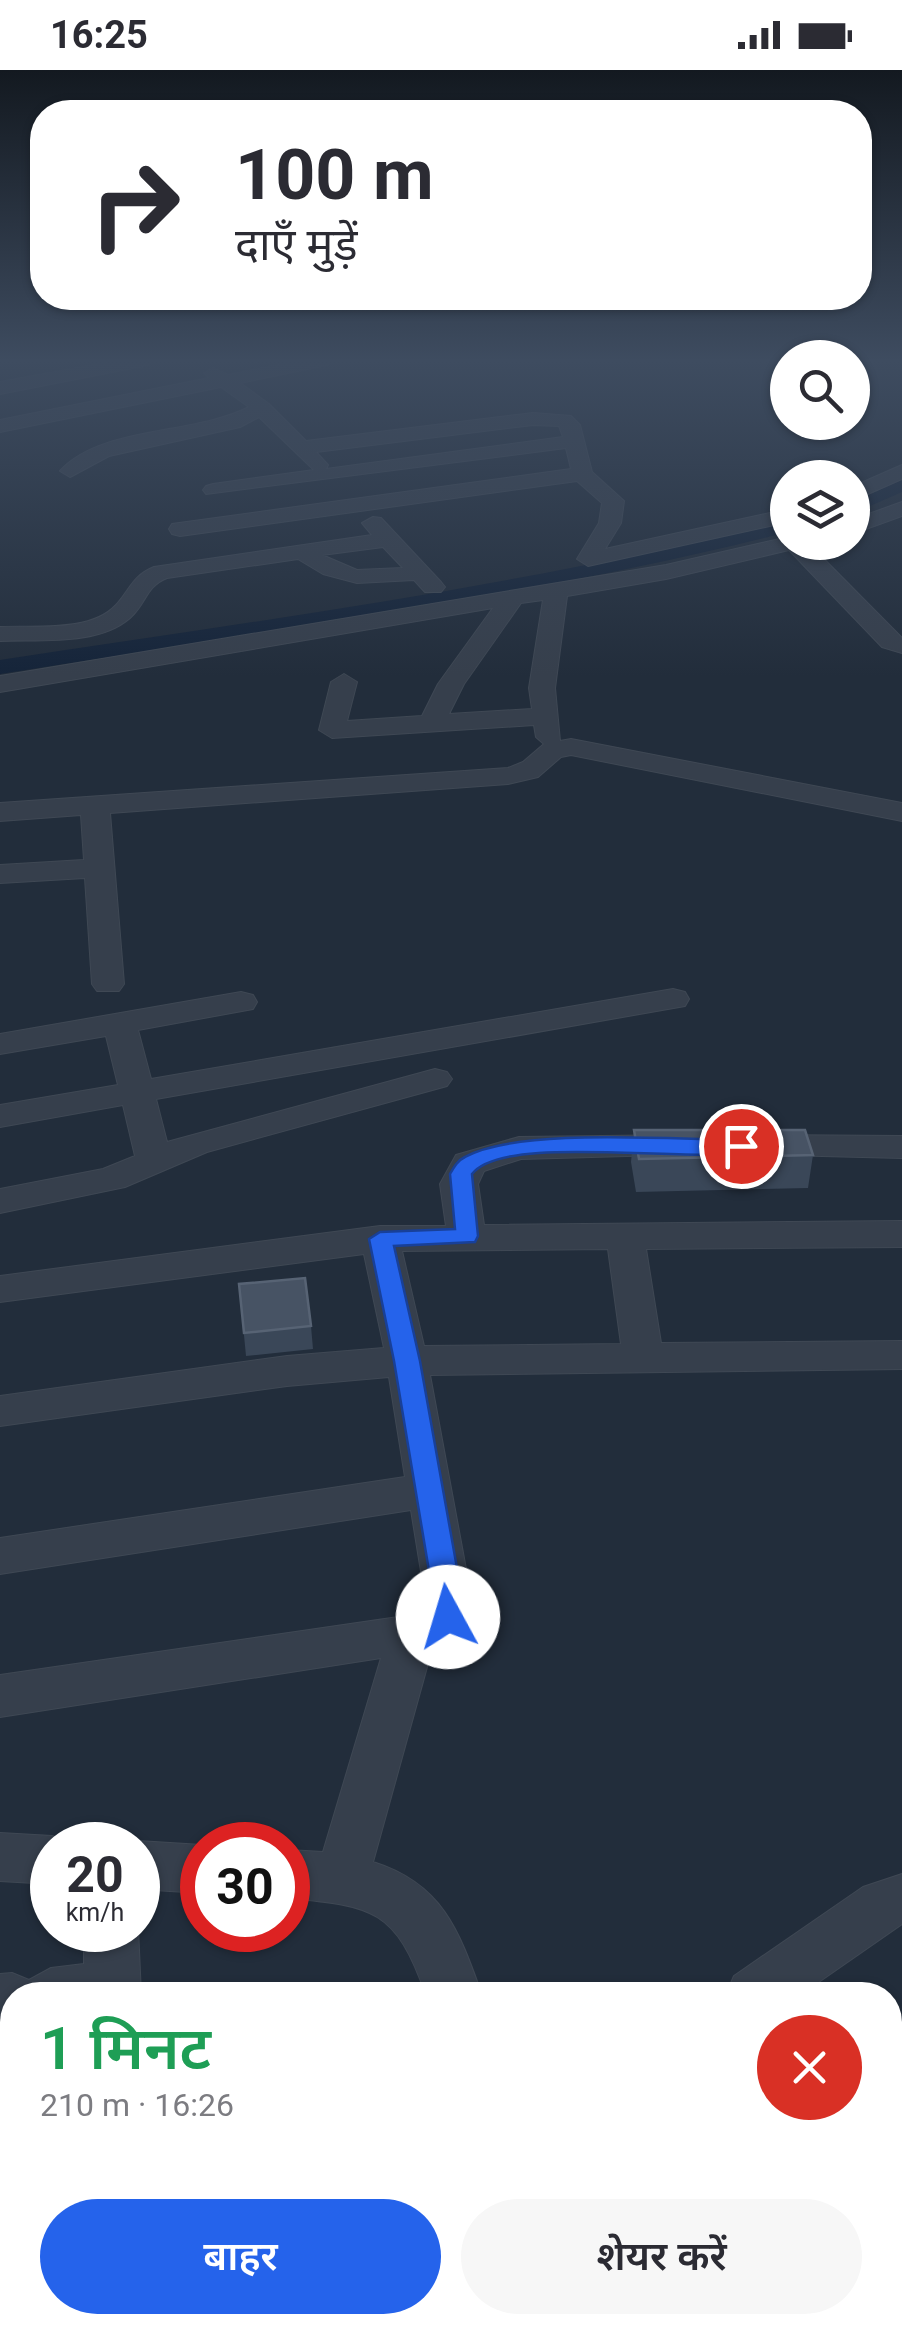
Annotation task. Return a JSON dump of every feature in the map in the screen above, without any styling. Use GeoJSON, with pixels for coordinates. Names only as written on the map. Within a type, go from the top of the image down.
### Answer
{"type":"FeatureCollection","features":[{"type":"Feature","properties":{"kind":"street"},"geometry":{"type":"LineString","coordinates":[[70,472],[80,466]]}},
{"type":"Feature","properties":{"kind":"street"},"geometry":{"type":"LineString","coordinates":[[315,466],[435,581]]}},
{"type":"Feature","properties":{"kind":"street"},"geometry":{"type":"LineString","coordinates":[[213,490],[389,466]]}},
{"type":"Feature","properties":{"kind":"street"},"geometry":{"type":"LineString","coordinates":[[580,466],[582,474],[613,501],[610,523],[578,561],[770,519]]}},
{"type":"Feature","properties":{"kind":"street"},"geometry":{"type":"LineString","coordinates":[[870,486],[902,471]]}},
{"type":"Feature","properties":{"kind":"street"},"geometry":{"type":"LineString","coordinates":[[180,529],[582,474]]}},
{"type":"Feature","properties":{"kind":"street"},"geometry":{"type":"LineString","coordinates":[[870,526],[885,525],[902,508]]}},
{"type":"Feature","properties":{"kind":"street"},"geometry":{"type":"LineString","coordinates":[[0,634],[79,627],[115,618],[124,611],[138,582],[162,572],[389,539]]}},
{"type":"Feature","properties":{"kind":"street"},"geometry":{"type":"LineString","coordinates":[[0,684],[556,592],[770,548]]}},
{"type":"Feature","properties":{"kind":"street"},"geometry":{"type":"LineString","coordinates":[[300,552],[333,574],[435,581]]}},
{"type":"Feature","properties":{"kind":"street"},"geometry":{"type":"LineString","coordinates":[[812,560],[891,642],[902,646]]}},
{"type":"Feature","properties":{"kind":"street"},"geometry":{"type":"LineString","coordinates":[[0,660],[435,581]]}},
{"type":"Feature","properties":{"kind":"street"},"geometry":{"type":"LineString","coordinates":[[552,750],[542,688],[556,592]]}},
{"type":"Feature","properties":{"kind":"street"},"geometry":{"type":"LineString","coordinates":[[431,724],[451,684],[512,599]]}},
{"type":"Feature","properties":{"kind":"street"},"geometry":{"type":"LineString","coordinates":[[344,682],[332,730],[546,716]]}},
{"type":"Feature","properties":{"kind":"street"},"geometry":{"type":"LineString","coordinates":[[0,812],[508,776],[538,768],[552,750],[571,747],[902,812]]}},
{"type":"Feature","properties":{"kind":"street"},"geometry":{"type":"LineString","coordinates":[[95,805],[108,984]]}},
{"type":"Feature","properties":{"kind":"street"},"geometry":{"type":"LineString","coordinates":[[0,874],[100,868]]}},
{"type":"Feature","properties":{"kind":"street"},"geometry":{"type":"LineString","coordinates":[[0,1116],[673,999]]}},
{"type":"Feature","properties":{"kind":"street"},"geometry":{"type":"LineString","coordinates":[[0,1044],[241,1002]]}},
{"type":"Feature","properties":{"kind":"street"},"geometry":{"type":"LineString","coordinates":[[120,1022],[154,1160]]}},
{"type":"Feature","properties":{"kind":"street"},"geometry":{"type":"LineString","coordinates":[[0,1200],[112,1178],[194,1144],[435,1080]]}},
{"type":"Feature","properties":{"kind":"street"},"geometry":{"type":"LineString","coordinates":[[467,1236],[461,1174],[469,1163],[519,1148],[902,1147]]}},
{"type":"Feature","properties":{"kind":"street"},"geometry":{"type":"LineString","coordinates":[[0,1289],[380,1239],[902,1234]]}},
{"type":"Feature","properties":{"kind":"street"},"geometry":{"type":"LineString","coordinates":[[625,1235],[643,1358]]}},
{"type":"Feature","properties":{"kind":"street"},"geometry":{"type":"LineString","coordinates":[[0,1696],[412,1634],[433,1629],[448,1617],[407,1361],[380,1239]]}},
{"type":"Feature","properties":{"kind":"street"},"geometry":{"type":"LineString","coordinates":[[0,1411],[287,1371],[407,1361],[902,1355]]}},
{"type":"Feature","properties":{"kind":"street"},"geometry":{"type":"LineString","coordinates":[[0,1556],[429,1490]]}},
{"type":"Feature","properties":{"kind":"street"},"geometry":{"type":"LineString","coordinates":[[342,1877],[412,1634]]}},
{"type":"Feature","properties":{"kind":"street"},"geometry":{"type":"LineString","coordinates":[[0,1857],[30,1859]]}},
{"type":"Feature","properties":{"kind":"street"},"geometry":{"type":"LineString","coordinates":[[310,1875],[342,1877],[379,1887],[410,1906],[439,1948],[450,1982]]}},
{"type":"Feature","properties":{"kind":"street"},"geometry":{"type":"LineString","coordinates":[[773,1982],[882,1906],[902,1898]]}},
{"type":"Feature","properties":{"kind":"street"},"geometry":{"type":"LineString","coordinates":[[112,1952],[113,1982]]}},
{"type":"Feature","properties":{"kind":"building"},"geometry":{"type":"Polygon","coordinates":[[[634,1130],[805,1130],[813,1155],[639,1159],[634,1130]]]}},
{"type":"Feature","properties":{"kind":"building"},"geometry":{"type":"Polygon","coordinates":[[[305,1278],[311,1326],[244,1333],[239,1284],[305,1278]]]}},
{"type":"Feature","properties":{"kind":"waterway"},"geometry":{"type":"LineString","coordinates":[[870,500],[902,485]]}},
{"type":"Feature","properties":{"kind":"waterway"},"geometry":{"type":"LineString","coordinates":[[0,667],[495,590],[593,572],[770,530]]}},
{"type":"Feature","properties":{"kind":"route"},"geometry":{"type":"LineString","coordinates":[[448,1617],[448,1596],[407,1361],[380,1239],[467,1236],[461,1174],[469,1163],[492,1154],[558,1146],[741,1146]]}}]}
